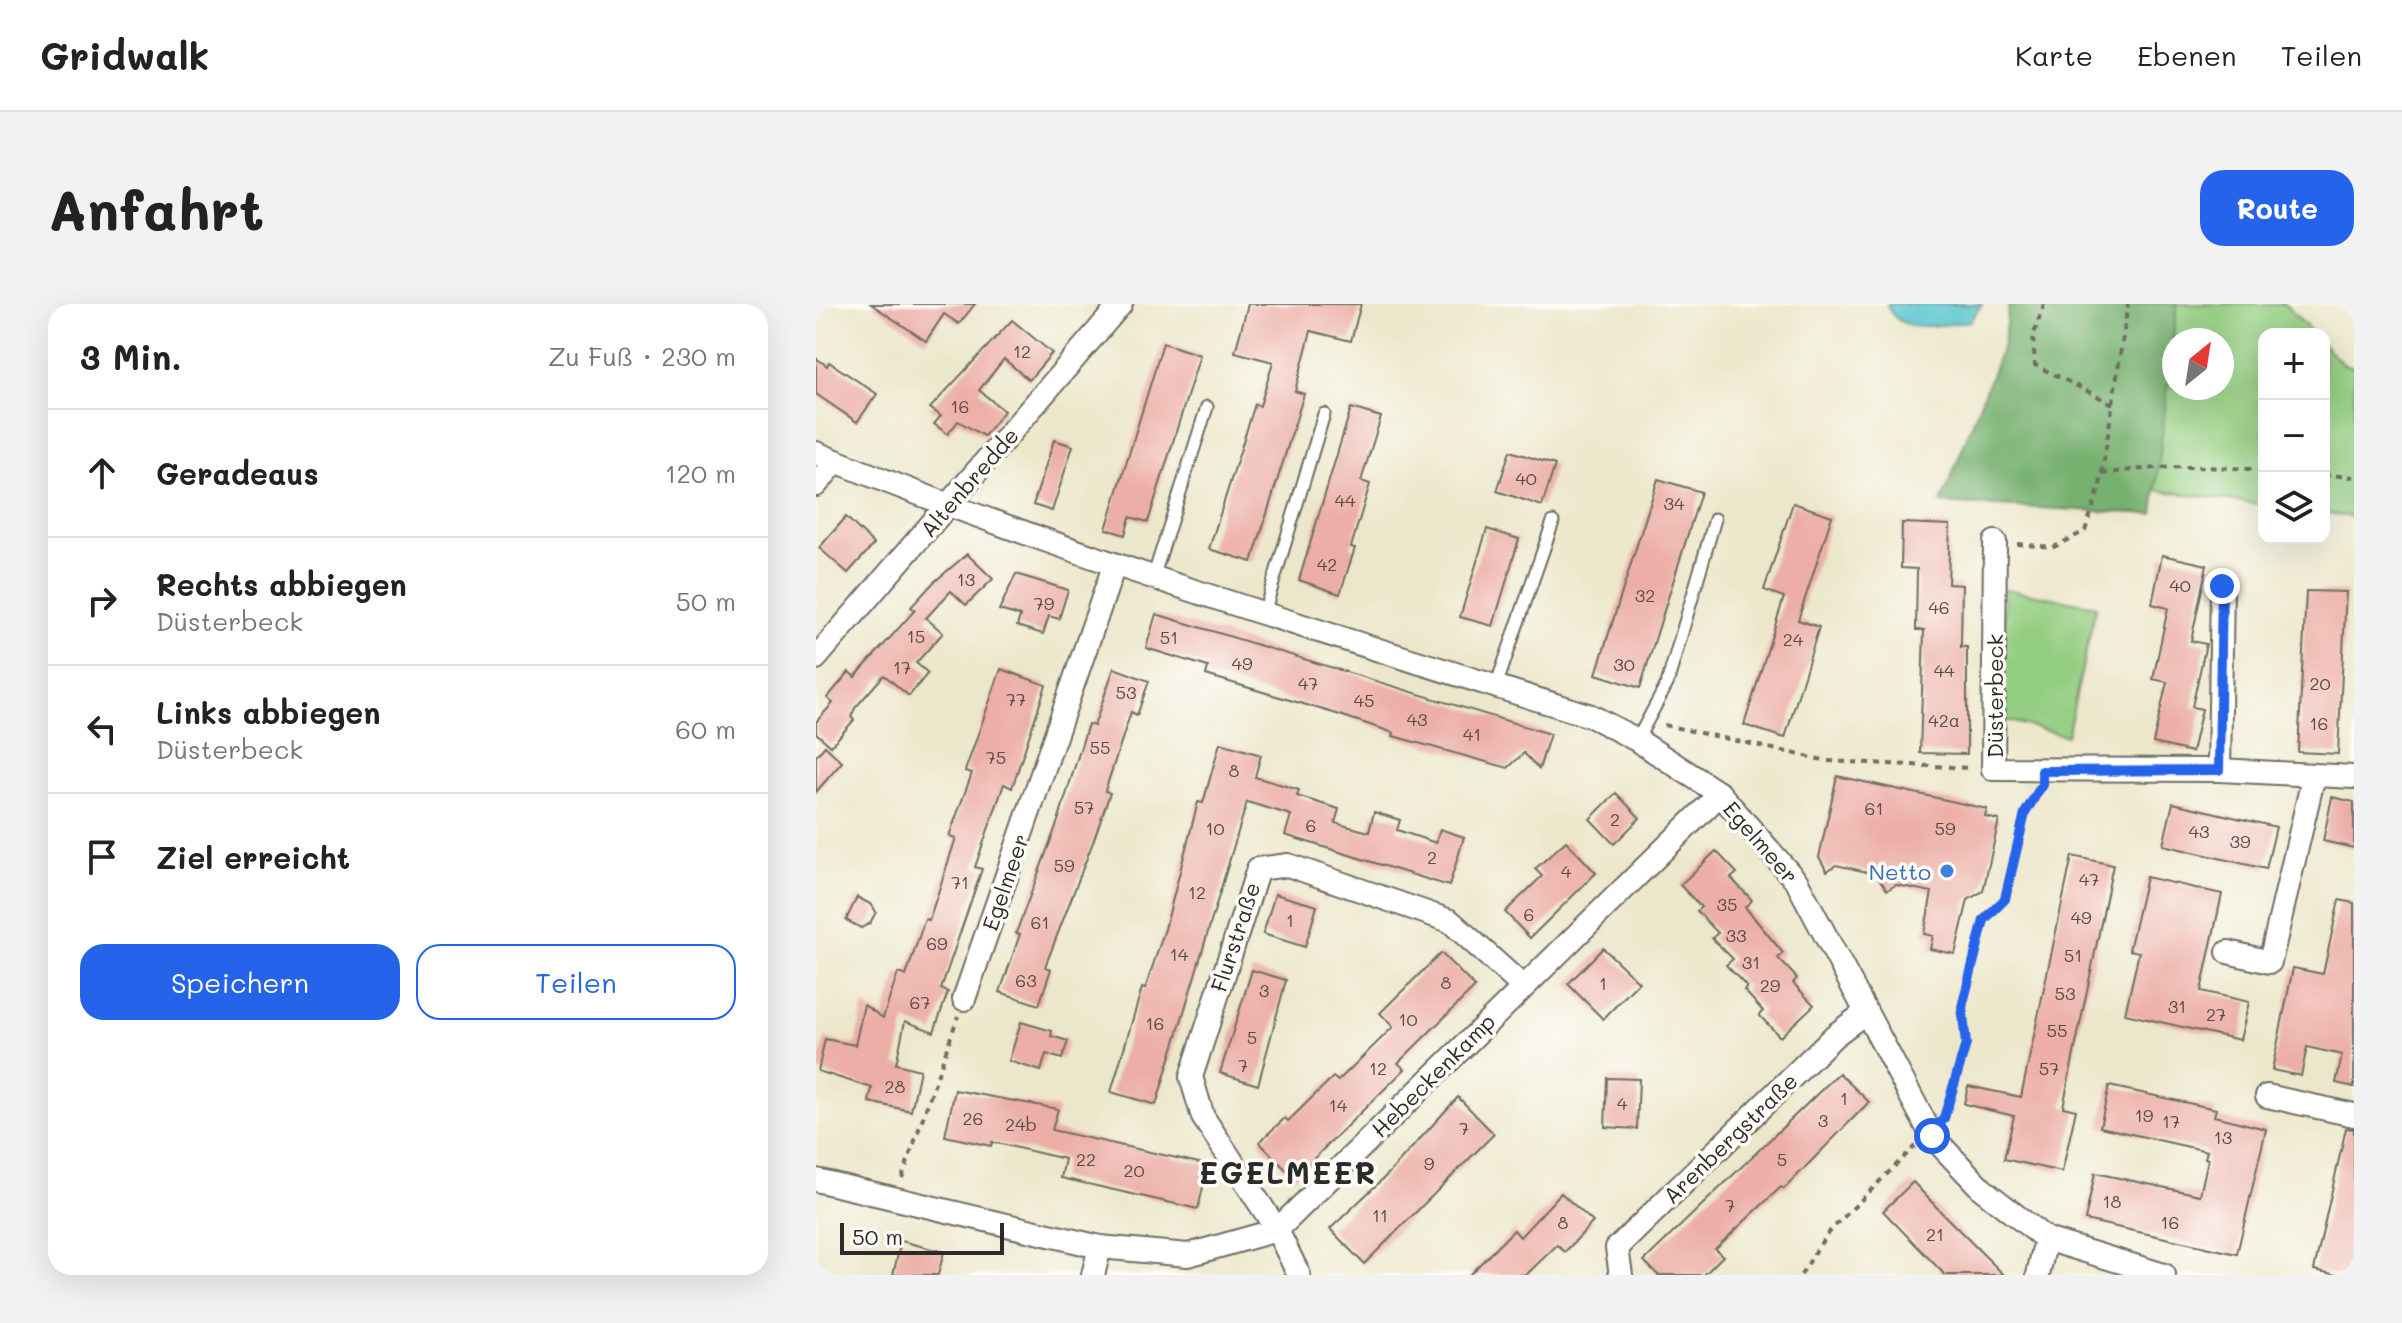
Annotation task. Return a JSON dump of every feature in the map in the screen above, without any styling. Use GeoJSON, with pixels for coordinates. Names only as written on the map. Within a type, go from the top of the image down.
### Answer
{"type":"FeatureCollection","features":[{"type":"Feature","properties":{"kind":"street","name":"Altenbredde"},"geometry":{"type":"LineString","coordinates":[[816,658],[1121,304]]}},
{"type":"Feature","properties":{"kind":"street","name":"Egelmeer"},"geometry":{"type":"LineString","coordinates":[[826,457],[948,507],[1114,566],[1591,716],[1637,740],[1720,794],[1797,882],[1932,1136],[1982,1189],[2046,1239],[2164,1275]]}},
{"type":"Feature","properties":{"kind":"street"},"geometry":{"type":"LineString","coordinates":[[816,485],[826,457]]}},
{"type":"Feature","properties":{"kind":"street","name":"Düsterbeck"},"geometry":{"type":"LineString","coordinates":[[1995,542],[1993,769],[2219,770],[2354,777]]}},
{"type":"Feature","properties":{"kind":"street","name":"Egelmeer"},"geometry":{"type":"LineString","coordinates":[[964,999],[1114,566]]}},
{"type":"Feature","properties":{"kind":"street"},"geometry":{"type":"LineString","coordinates":[[2219,770],[2222,586]]}},
{"type":"Feature","properties":{"kind":"street"},"geometry":{"type":"LineString","coordinates":[[2228,952],[2270,962],[2314,775]]}},
{"type":"Feature","properties":{"kind":"street","name":"Hebeckenkamp"},"geometry":{"type":"LineString","coordinates":[[816,1180],[1100,1247],[1188,1255],[1277,1230],[1720,794]]}},
{"type":"Feature","properties":{"kind":"street","name":"Flurstraße"},"geometry":{"type":"LineString","coordinates":[[1277,1230],[1203,1117],[1191,1077],[1258,869],[1288,865],[1450,921],[1522,986]]}},
{"type":"Feature","properties":{"kind":"street","name":"Arenbergstraße"},"geometry":{"type":"LineString","coordinates":[[1621,1275],[1617,1248],[1834,1036],[1866,1012]]}},
{"type":"Feature","properties":{"kind":"street"},"geometry":{"type":"LineString","coordinates":[[2267,1096],[2354,1115]]}},
{"type":"Feature","properties":{"kind":"street"},"geometry":{"type":"LineString","coordinates":[[1277,1230],[1299,1275]]}},
{"type":"Feature","properties":{"kind":"street"},"geometry":{"type":"LineString","coordinates":[[2038,1275],[2046,1239]]}},
{"type":"Feature","properties":{"kind":"street"},"geometry":{"type":"LineString","coordinates":[[1093,1275],[1100,1247]]}},
{"type":"Feature","properties":{"kind":"lane"},"geometry":{"type":"LineString","coordinates":[[1153,578],[1207,407]]}},
{"type":"Feature","properties":{"kind":"lane"},"geometry":{"type":"LineString","coordinates":[[1264,613],[1324,414]]}},
{"type":"Feature","properties":{"kind":"lane"},"geometry":{"type":"LineString","coordinates":[[1637,740],[1650,721],[1667,684],[1715,519]]}},
{"type":"Feature","properties":{"kind":"lane"},"geometry":{"type":"LineString","coordinates":[[1496,686],[1553,522]]}},
{"type":"Feature","properties":{"kind":"path"},"geometry":{"type":"LineString","coordinates":[[2044,304],[2033,337],[2035,365],[2113,404]]}},
{"type":"Feature","properties":{"kind":"path"},"geometry":{"type":"LineString","coordinates":[[1995,542],[2054,547],[2085,531],[2102,474],[2128,304]]}},
{"type":"Feature","properties":{"kind":"path"},"geometry":{"type":"LineString","coordinates":[[2102,474],[2140,467],[2202,465],[2258,470]]}},
{"type":"Feature","properties":{"kind":"path"},"geometry":{"type":"LineString","coordinates":[[2330,475],[2354,477]]}},
{"type":"Feature","properties":{"kind":"path"},"geometry":{"type":"LineString","coordinates":[[1650,721],[1828,761],[1993,769]]}},
{"type":"Feature","properties":{"kind":"path"},"geometry":{"type":"LineString","coordinates":[[1801,1275],[1826,1235],[1911,1149],[1932,1136],[1944,1118],[1966,1044],[1962,1007],[1984,920],[2005,899],[2025,813],[2042,785],[2042,771]]}},
{"type":"Feature","properties":{"kind":"path"},"geometry":{"type":"LineString","coordinates":[[895,1198],[964,999]]}},
{"type":"Feature","properties":{"kind":"green space"},"geometry":{"type":"Polygon","coordinates":[[[2009,304],[2177,304],[2174,328],[2162,328],[2162,400],[2166,400],[2153,514],[1941,503],[2003,345],[2009,304]]]}},
{"type":"Feature","properties":{"kind":"green space"},"geometry":{"type":"Polygon","coordinates":[[[2177,304],[2284,304],[2308,328],[2258,328],[2258,504],[2155,490],[2166,400],[2234,400],[2234,328],[2174,328],[2177,304]]]}},
{"type":"Feature","properties":{"kind":"green space"},"geometry":{"type":"Polygon","coordinates":[[[2330,351],[2343,364],[2354,367],[2354,517],[2330,514],[2330,351]]]}},
{"type":"Feature","properties":{"kind":"green space"},"geometry":{"type":"Polygon","coordinates":[[[2005,589],[2096,606],[2067,736],[2002,719],[2005,589]]]}},
{"type":"Feature","properties":{"kind":"water"},"geometry":{"type":"Polygon","coordinates":[[[1887,304],[1982,304],[1970,321],[1922,326],[1901,321],[1887,304]]]}},
{"type":"Feature","properties":{"kind":"building"},"geometry":{"type":"Polygon","coordinates":[[[871,304],[975,304],[959,324],[944,314],[926,341],[871,304]]]}},
{"type":"Feature","properties":{"kind":"building"},"geometry":{"type":"Polygon","coordinates":[[[1248,304],[1361,304],[1351,341],[1311,331],[1295,391],[1304,394],[1252,562],[1209,549],[1255,404],[1260,406],[1273,362],[1235,352],[1248,304]]]}},
{"type":"Feature","properties":{"kind":"building"},"geometry":{"type":"Polygon","coordinates":[[[1012,320],[1052,353],[1029,380],[1004,359],[979,390],[1004,411],[984,436],[958,421],[948,434],[934,424],[941,416],[930,408],[1012,320]]]}},
{"type":"Feature","properties":{"kind":"building"},"geometry":{"type":"Polygon","coordinates":[[[1163,343],[1200,355],[1148,522],[1130,517],[1125,535],[1106,529],[1163,343]]]}},
{"type":"Feature","properties":{"kind":"building"},"geometry":{"type":"Polygon","coordinates":[[[816,358],[827,366],[829,362],[877,394],[857,422],[816,394],[816,358]]]}},
{"type":"Feature","properties":{"kind":"building"},"geometry":{"type":"Polygon","coordinates":[[[1351,408],[1381,417],[1361,481],[1370,484],[1340,594],[1299,580],[1351,408]]]}},
{"type":"Feature","properties":{"kind":"building"},"geometry":{"type":"Polygon","coordinates":[[[1054,440],[1073,446],[1052,511],[1033,505],[1054,440]]]}},
{"type":"Feature","properties":{"kind":"building"},"geometry":{"type":"Polygon","coordinates":[[[1510,451],[1555,465],[1542,506],[1497,491],[1510,451]]]}},
{"type":"Feature","properties":{"kind":"building"},"geometry":{"type":"Polygon","coordinates":[[[1658,479],[1701,492],[1640,688],[1596,674],[1658,479]]]}},
{"type":"Feature","properties":{"kind":"building"},"geometry":{"type":"Polygon","coordinates":[[[1793,503],[1832,516],[1798,620],[1819,627],[1785,738],[1744,725],[1784,597],[1764,590],[1793,503]]]}},
{"type":"Feature","properties":{"kind":"building"},"geometry":{"type":"Polygon","coordinates":[[[846,517],[874,544],[848,573],[819,548],[846,517]]]}},
{"type":"Feature","properties":{"kind":"building"},"geometry":{"type":"Polygon","coordinates":[[[1902,523],[1950,525],[1948,584],[1962,585],[1961,647],[1967,647],[1967,754],[1920,753],[1924,630],[1916,630],[1917,569],[1901,568],[1902,523]]]}},
{"type":"Feature","properties":{"kind":"building"},"geometry":{"type":"Polygon","coordinates":[[[1487,529],[1519,539],[1493,626],[1460,617],[1487,529]]]}},
{"type":"Feature","properties":{"kind":"building"},"geometry":{"type":"Polygon","coordinates":[[[967,554],[993,579],[966,605],[951,591],[926,618],[943,633],[916,663],[928,673],[909,696],[884,675],[855,708],[851,717],[854,720],[831,746],[816,733],[816,722],[833,703],[827,698],[849,672],[855,677],[915,610],[911,607],[967,554]]]}},
{"type":"Feature","properties":{"kind":"building"},"geometry":{"type":"Polygon","coordinates":[[[2162,555],[2207,565],[2191,641],[2206,644],[2192,707],[2202,709],[2192,752],[2153,743],[2167,682],[2153,679],[2168,608],[2152,604],[2162,555]]]}},
{"type":"Feature","properties":{"kind":"building"},"geometry":{"type":"Polygon","coordinates":[[[1016,574],[1068,590],[1059,619],[1049,616],[1043,634],[1017,626],[1020,616],[999,610],[1016,574]]]}},
{"type":"Feature","properties":{"kind":"building"},"geometry":{"type":"Polygon","coordinates":[[[2306,591],[2346,592],[2338,754],[2298,752],[2306,591]]]}},
{"type":"Feature","properties":{"kind":"building"},"geometry":{"type":"Polygon","coordinates":[[[1156,614],[1550,734],[1539,769],[1524,753],[1508,768],[1393,736],[1394,733],[1340,715],[1206,675],[1208,667],[1146,648],[1156,614]]]}},
{"type":"Feature","properties":{"kind":"building"},"geometry":{"type":"Polygon","coordinates":[[[1114,668],[1149,681],[1137,715],[1131,712],[1105,791],[1110,793],[1045,967],[1051,969],[1039,1005],[1000,992],[1020,934],[1016,933],[1058,821],[1088,724],[1094,726],[1114,668]]]}},
{"type":"Feature","properties":{"kind":"building"},"geometry":{"type":"Polygon","coordinates":[[[1001,669],[1046,685],[1012,788],[1004,784],[975,867],[982,869],[941,989],[948,992],[934,1032],[905,1021],[896,1064],[920,1070],[911,1111],[869,1102],[872,1088],[818,1071],[825,1039],[855,1045],[864,1005],[883,1018],[898,973],[906,976],[925,919],[929,920],[956,838],[949,836],[972,773],[965,771],[1001,669]]]}},
{"type":"Feature","properties":{"kind":"building"},"geometry":{"type":"Polygon","coordinates":[[[1220,743],[1261,755],[1255,777],[1299,790],[1297,796],[1339,809],[1335,823],[1369,832],[1374,812],[1400,820],[1397,830],[1436,843],[1440,829],[1464,837],[1449,886],[1285,835],[1291,815],[1247,802],[1156,1105],[1111,1092],[1142,988],[1145,989],[1165,929],[1198,802],[1203,803],[1220,743]]]}},
{"type":"Feature","properties":{"kind":"building"},"geometry":{"type":"Polygon","coordinates":[[[825,746],[842,762],[816,792],[816,756],[825,746]]]}},
{"type":"Feature","properties":{"kind":"building"},"geometry":{"type":"Polygon","coordinates":[[[1837,776],[1987,809],[1985,817],[1999,820],[1983,891],[1968,900],[1955,954],[1930,949],[1933,936],[1924,934],[1932,892],[1896,885],[1887,890],[1876,874],[1836,865],[1827,871],[1819,857],[1837,776]]]}},
{"type":"Feature","properties":{"kind":"building"},"geometry":{"type":"Polygon","coordinates":[[[1616,793],[1640,818],[1614,844],[1590,819],[1616,793]]]}},
{"type":"Feature","properties":{"kind":"building"},"geometry":{"type":"Polygon","coordinates":[[[2332,797],[2354,802],[2354,848],[2323,841],[2332,797]]]}},
{"type":"Feature","properties":{"kind":"building"},"geometry":{"type":"Polygon","coordinates":[[[2173,803],[2276,827],[2266,869],[2163,845],[2173,803]]]}},
{"type":"Feature","properties":{"kind":"building"},"geometry":{"type":"Polygon","coordinates":[[[1566,841],[1596,873],[1530,938],[1505,912],[1542,876],[1535,869],[1566,841]]]}},
{"type":"Feature","properties":{"kind":"building"},"geometry":{"type":"Polygon","coordinates":[[[1716,851],[1737,873],[1731,878],[1752,900],[1745,907],[1783,953],[1778,958],[1797,978],[1793,983],[1814,1005],[1780,1037],[1759,1015],[1763,1011],[1744,990],[1747,987],[1726,965],[1733,959],[1712,938],[1718,933],[1697,911],[1701,907],[1680,885],[1716,851]]]}},
{"type":"Feature","properties":{"kind":"building"},"geometry":{"type":"Polygon","coordinates":[[[2072,856],[2113,865],[2063,1107],[2076,1110],[2062,1172],[2004,1159],[2014,1116],[1964,1104],[1968,1086],[2021,1097],[2072,856]]]}},
{"type":"Feature","properties":{"kind":"building"},"geometry":{"type":"Polygon","coordinates":[[[2146,877],[2222,894],[2201,991],[2249,1002],[2240,1040],[2125,1014],[2139,952],[2129,950],[2146,877]]]}},
{"type":"Feature","properties":{"kind":"building"},"geometry":{"type":"Polygon","coordinates":[[[1275,894],[1317,906],[1305,947],[1263,934],[1275,894]]]}},
{"type":"Feature","properties":{"kind":"building"},"geometry":{"type":"Polygon","coordinates":[[[857,897],[872,905],[876,912],[870,923],[861,928],[846,920],[857,897]]]}},
{"type":"Feature","properties":{"kind":"building"},"geometry":{"type":"Polygon","coordinates":[[[2339,900],[2354,903],[2354,1087],[2336,1083],[2342,1055],[2307,1047],[2301,1076],[2272,1070],[2293,968],[2323,974],[2339,900]]]}},
{"type":"Feature","properties":{"kind":"building"},"geometry":{"type":"Polygon","coordinates":[[[1603,948],[1639,982],[1603,1019],[1568,984],[1603,948]]]}},
{"type":"Feature","properties":{"kind":"building"},"geometry":{"type":"Polygon","coordinates":[[[1441,953],[1475,987],[1398,1063],[1405,1069],[1294,1178],[1259,1142],[1285,1118],[1288,1121],[1333,1077],[1338,1081],[1393,1027],[1380,1013],[1441,953]]]}},
{"type":"Feature","properties":{"kind":"building"},"geometry":{"type":"Polygon","coordinates":[[[1252,970],[1286,980],[1258,1085],[1220,1073],[1252,970]]]}},
{"type":"Feature","properties":{"kind":"building"},"geometry":{"type":"Polygon","coordinates":[[[1021,1022],[1052,1031],[1051,1036],[1068,1041],[1062,1059],[1046,1054],[1041,1071],[1009,1061],[1021,1022]]]}},
{"type":"Feature","properties":{"kind":"building"},"geometry":{"type":"Polygon","coordinates":[[[1839,1073],[1869,1102],[1784,1189],[1781,1187],[1715,1249],[1723,1256],[1704,1275],[1658,1275],[1644,1261],[1839,1073]]]}},
{"type":"Feature","properties":{"kind":"building"},"geometry":{"type":"Polygon","coordinates":[[[1607,1078],[1639,1079],[1637,1129],[1605,1127],[1607,1078]]]}},
{"type":"Feature","properties":{"kind":"building"},"geometry":{"type":"Polygon","coordinates":[[[2109,1086],[2216,1109],[2214,1116],[2266,1129],[2237,1254],[2085,1220],[2095,1173],[2200,1195],[2208,1159],[2205,1158],[2207,1151],[2100,1127],[2109,1086]]]}},
{"type":"Feature","properties":{"kind":"building"},"geometry":{"type":"Polygon","coordinates":[[[955,1090],[1058,1109],[1052,1130],[1208,1165],[1198,1209],[1061,1178],[1065,1159],[992,1142],[991,1146],[945,1136],[955,1090]]]}},
{"type":"Feature","properties":{"kind":"building"},"geometry":{"type":"Polygon","coordinates":[[[1458,1097],[1494,1134],[1364,1264],[1330,1229],[1389,1173],[1458,1097]]]}},
{"type":"Feature","properties":{"kind":"building"},"geometry":{"type":"Polygon","coordinates":[[[2346,1128],[2354,1129],[2354,1275],[2338,1275],[2314,1270],[2346,1128]]]}},
{"type":"Feature","properties":{"kind":"building"},"geometry":{"type":"Polygon","coordinates":[[[1913,1182],[2004,1275],[1945,1275],[1883,1211],[1913,1182]]]}},
{"type":"Feature","properties":{"kind":"building"},"geometry":{"type":"Polygon","coordinates":[[[1561,1193],[1593,1222],[1565,1252],[1557,1245],[1526,1275],[1469,1275],[1514,1230],[1520,1237],[1561,1193]]]}},
{"type":"Feature","properties":{"kind":"building"},"geometry":{"type":"Polygon","coordinates":[[[901,1241],[944,1252],[938,1275],[893,1275],[901,1241]]]}},
{"type":"Feature","properties":{"kind":"place","name":"Netto"},"geometry":{"type":"Point","coordinates":[1947,871]}},
{"type":"Feature","properties":{"kind":"district","name":"EGELMEER"},"geometry":{"type":"Point","coordinates":[1288,1172]}},
{"type":"Feature","properties":{"kind":"route"},"geometry":{"type":"LineString","coordinates":[[1932,1136],[1944,1118],[1966,1044],[1962,1007],[1984,920],[2005,899],[2025,813],[2042,785],[2042,771],[2219,770],[2222,586]]}}]}
